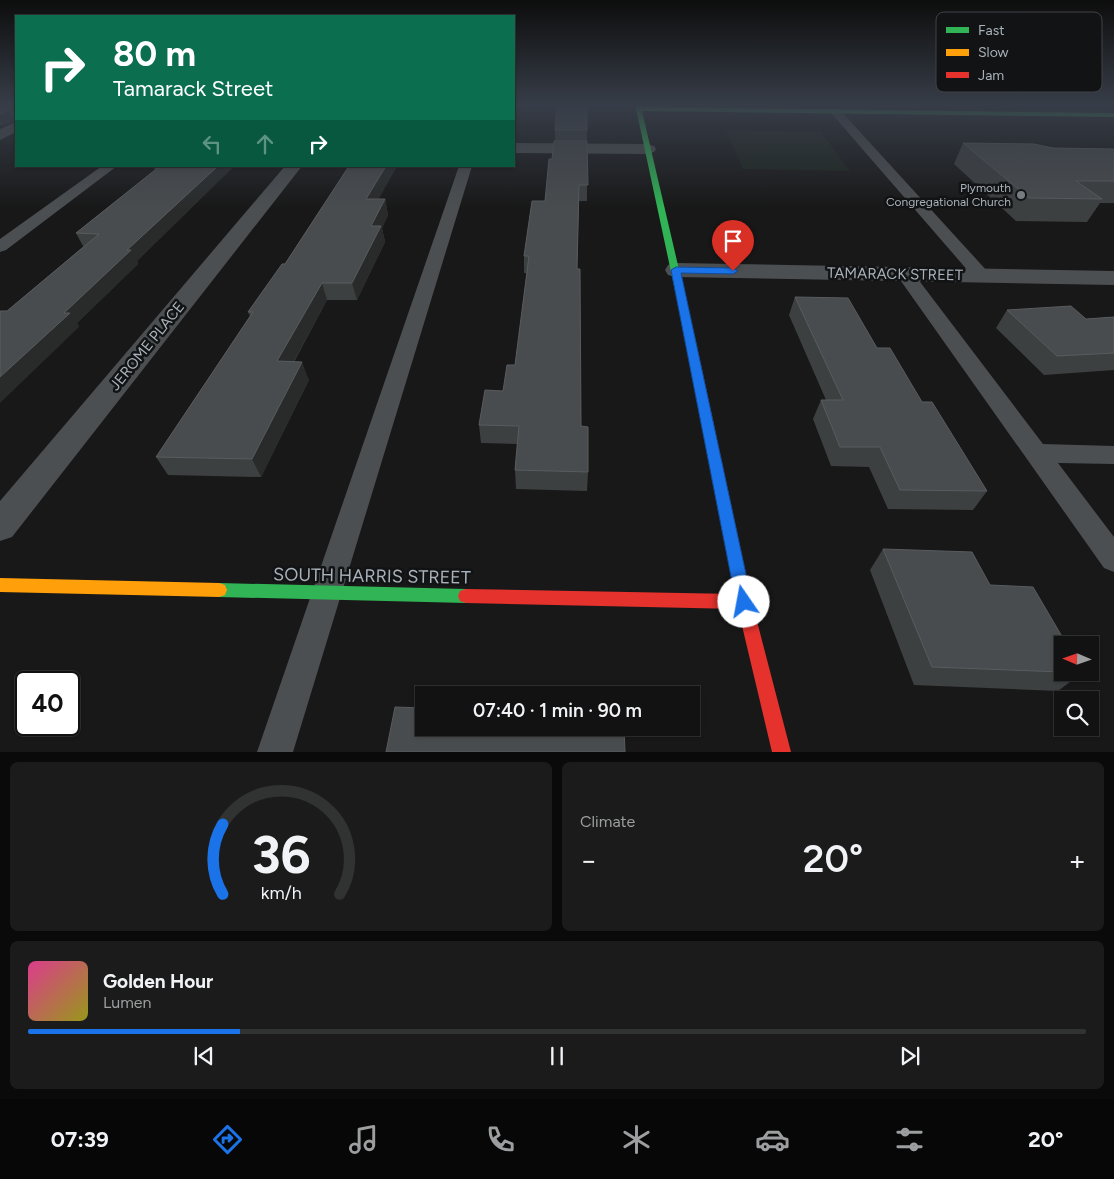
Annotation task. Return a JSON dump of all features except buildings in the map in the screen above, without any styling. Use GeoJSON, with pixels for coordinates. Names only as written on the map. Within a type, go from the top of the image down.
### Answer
{"type":"FeatureCollection","features":[{"type":"Feature","properties":{"kind":"street"},"geometry":{"type":"LineString","coordinates":[[646,139],[676,270],[744,602],[782,752]]}},
{"type":"Feature","properties":{"kind":"street"},"geometry":{"type":"LineString","coordinates":[[0,144],[15,144]]}},
{"type":"Feature","properties":{"kind":"street"},"geometry":{"type":"LineString","coordinates":[[515,148],[648,149]]}},
{"type":"Feature","properties":{"kind":"street","name":"JEROME PLACE"},"geometry":{"type":"LineString","coordinates":[[0,526],[293,167]]}},
{"type":"Feature","properties":{"kind":"street","name":"TAMARACK STREET"},"geometry":{"type":"LineString","coordinates":[[676,270],[1114,278]]}},
{"type":"Feature","properties":{"kind":"street","name":"SOUTH HARRIS STREET"},"geometry":{"type":"LineString","coordinates":[[0,585],[744,602]]}},
{"type":"Feature","properties":{"kind":"lane"},"geometry":{"type":"LineString","coordinates":[[860,139],[982,276]]}},
{"type":"Feature","properties":{"kind":"lane"},"geometry":{"type":"LineString","coordinates":[[0,247],[110,167]]}},
{"type":"Feature","properties":{"kind":"lane"},"geometry":{"type":"LineString","coordinates":[[275,752],[466,167]]}},
{"type":"Feature","properties":{"kind":"lane"},"geometry":{"type":"LineString","coordinates":[[905,274],[1114,559]]}},
{"type":"Feature","properties":{"kind":"lane"},"geometry":{"type":"LineString","coordinates":[[1037,453],[1114,455]]}},
{"type":"Feature","properties":{"kind":"shaded area"},"geometry":{"type":"Polygon","coordinates":[[[730,139],[826,139],[850,171],[743,169],[730,139]]]}},
{"type":"Feature","properties":{"kind":"traffic: fast"},"geometry":{"type":"LineString","coordinates":[[646,139],[693,351]]}},
{"type":"Feature","properties":{"kind":"traffic: fast"},"geometry":{"type":"LineString","coordinates":[[219,590],[466,596]]}},
{"type":"Feature","properties":{"kind":"traffic: slow"},"geometry":{"type":"LineString","coordinates":[[0,585],[219,590]]}},
{"type":"Feature","properties":{"kind":"traffic: jam"},"geometry":{"type":"LineString","coordinates":[[693,351],[744,602],[782,752]]}},
{"type":"Feature","properties":{"kind":"traffic: jam"},"geometry":{"type":"LineString","coordinates":[[466,596],[744,602]]}},
{"type":"Feature","properties":{"kind":"place","name":"Plymouth Congregational Church"},"geometry":{"type":"Point","coordinates":[1021,195]}},
{"type":"Feature","properties":{"kind":"route"},"geometry":{"type":"LineString","coordinates":[[733,271],[676,270],[744,602]]}}]}
